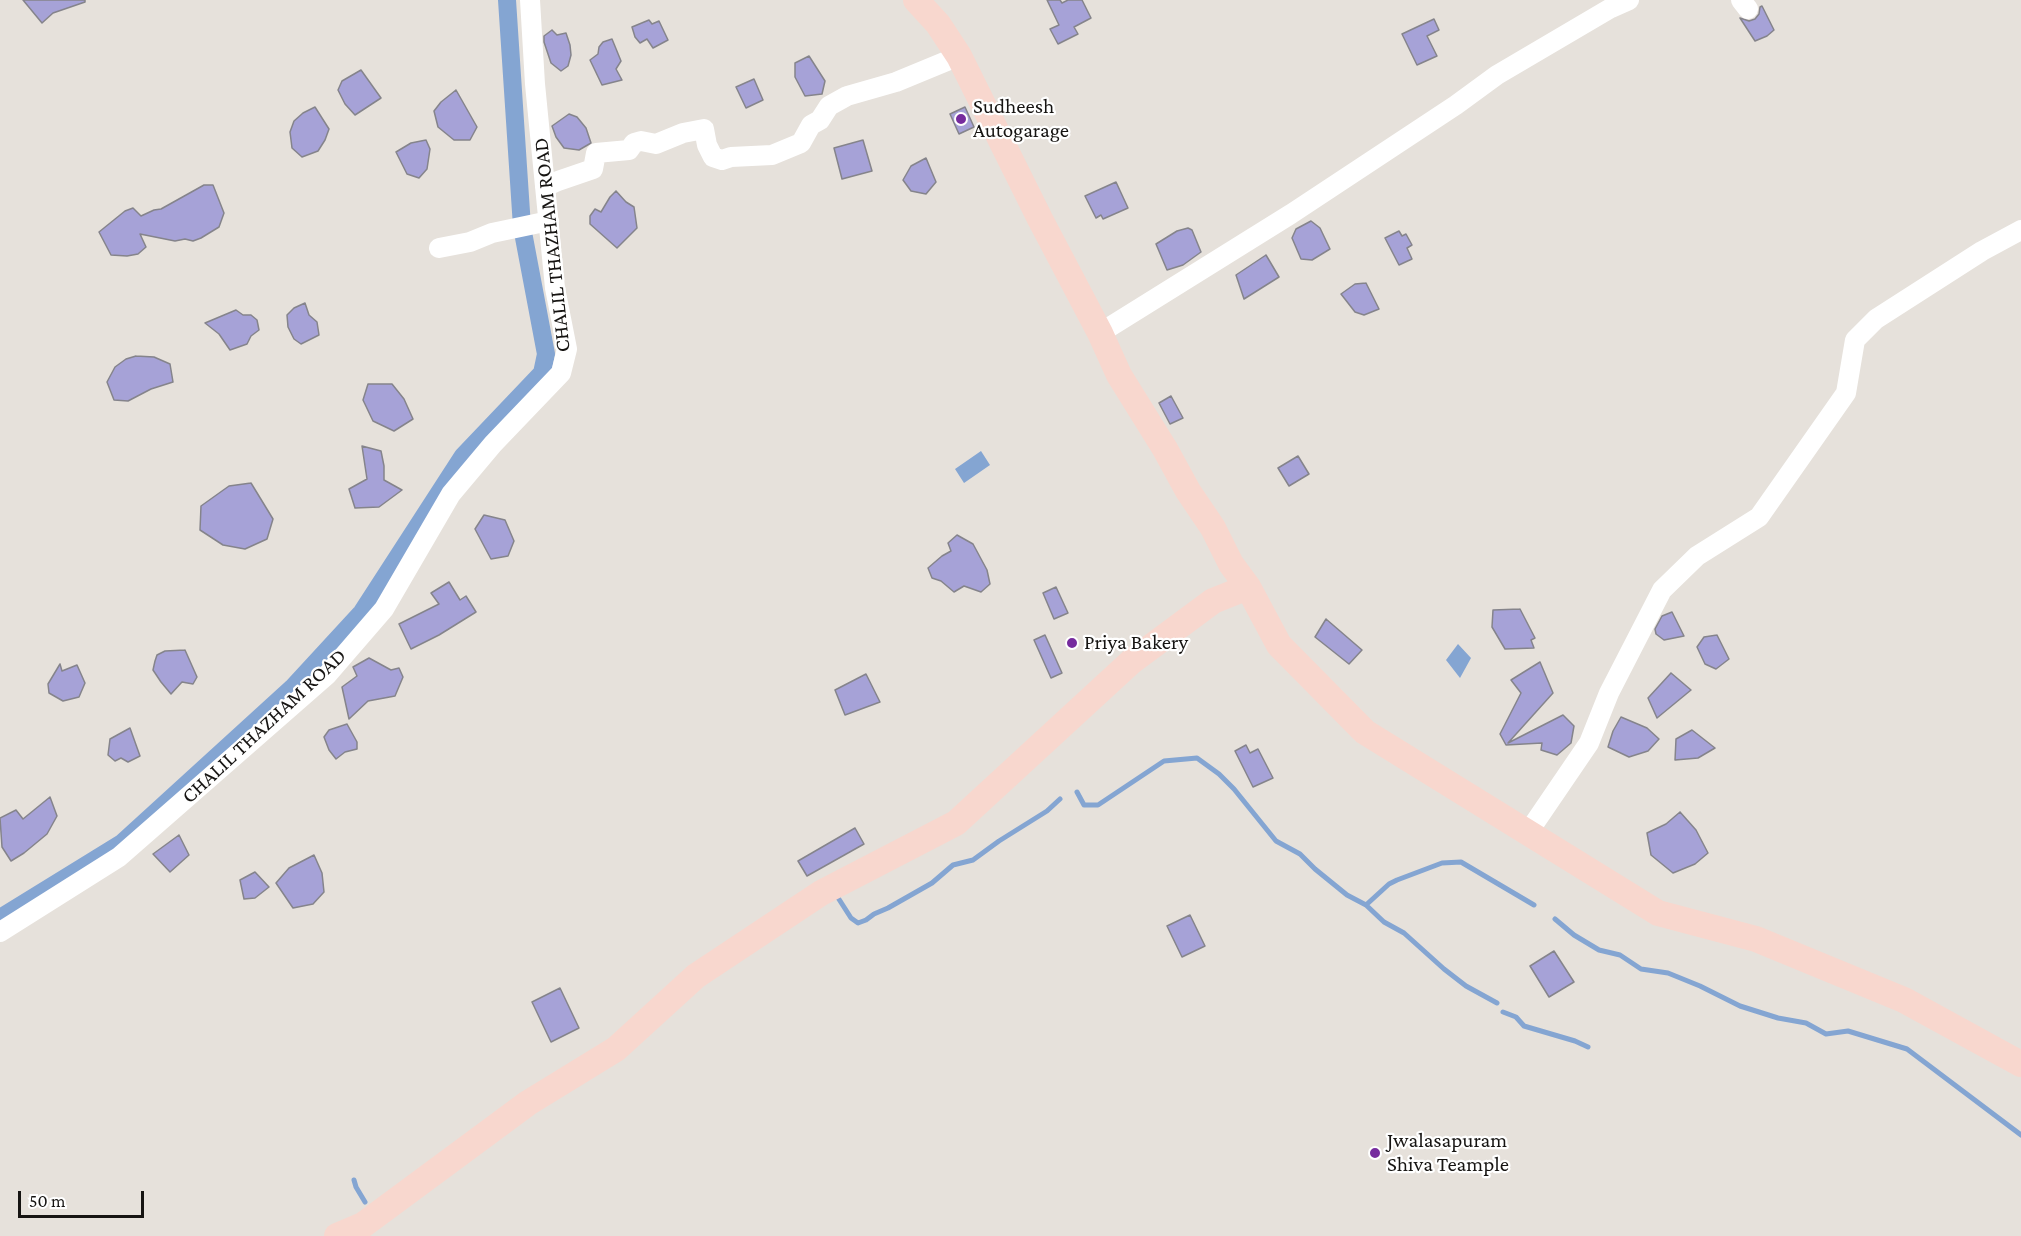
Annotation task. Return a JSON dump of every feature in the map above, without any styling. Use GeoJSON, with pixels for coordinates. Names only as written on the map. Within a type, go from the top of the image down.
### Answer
{"type":"FeatureCollection","features":[{"type":"Feature","properties":{"kind":"main road"},"geometry":{"type":"LineString","coordinates":[[918,1],[938,24],[959,56],[1100,333],[1119,375],[1188,491],[1213,528],[1231,564],[1248,586],[1279,645],[1365,732],[1658,913],[1778,947],[1904,1000],[2021,1064]]}},
{"type":"Feature","properties":{"kind":"main road"},"geometry":{"type":"LineString","coordinates":[[337,1236],[366,1231],[528,1103],[616,1049],[696,976],[821,893],[956,823],[1132,661],[1213,602],[1248,586]]}},
{"type":"Feature","properties":{"kind":"street","name":"CHALIL THAZHAM ROAD"},"geometry":{"type":"LineString","coordinates":[[0,932],[119,857],[327,675],[384,609],[451,494],[493,444],[561,373],[567,349],[555,288],[535,84],[530,0]]}},
{"type":"Feature","properties":{"kind":"street"},"geometry":{"type":"LineString","coordinates":[[1100,333],[1291,214],[1456,105],[1497,75],[1611,8],[1629,0]]}},
{"type":"Feature","properties":{"kind":"street"},"geometry":{"type":"LineString","coordinates":[[545,187],[558,180],[593,169],[596,153],[629,150],[634,143],[641,141],[656,144],[683,133],[704,129],[707,145],[713,157],[722,160],[731,157],[771,155],[801,143],[811,125],[820,120],[829,106],[847,96],[896,82],[959,56]]}},
{"type":"Feature","properties":{"kind":"street"},"geometry":{"type":"LineString","coordinates":[[439,248],[470,242],[492,232],[549,221]]}},
{"type":"Feature","properties":{"kind":"street"},"geometry":{"type":"LineString","coordinates":[[1527,834],[1589,743],[1609,693],[1662,590],[1697,556],[1759,517],[1846,393],[1856,340],[1876,319],[1982,251],[2021,230]]}},
{"type":"Feature","properties":{"kind":"water"},"geometry":{"type":"Polygon","coordinates":[[[981,451],[990,465],[964,483],[955,469],[981,451]]]}},
{"type":"Feature","properties":{"kind":"water"},"geometry":{"type":"Polygon","coordinates":[[[1458,644],[1471,658],[1460,678],[1446,660],[1458,644]]]}},
{"type":"Feature","properties":{"kind":"building"},"geometry":{"type":"Polygon","coordinates":[[[23,0],[85,0],[85,2],[53,13],[42,23],[23,0]]]}},
{"type":"Feature","properties":{"kind":"building"},"geometry":{"type":"Polygon","coordinates":[[[1047,0],[1060,0],[1062,3],[1068,0],[1082,0],[1091,18],[1074,27],[1078,34],[1058,44],[1050,29],[1059,25],[1047,0]]]}},
{"type":"Feature","properties":{"kind":"building"},"geometry":{"type":"Polygon","coordinates":[[[1762,6],[1774,30],[1755,41],[1740,18],[1749,21],[1755,19],[1762,6]]]}},
{"type":"Feature","properties":{"kind":"building"},"geometry":{"type":"Polygon","coordinates":[[[1434,19],[1439,30],[1427,36],[1437,56],[1417,65],[1402,34],[1434,19]]]}},
{"type":"Feature","properties":{"kind":"building"},"geometry":{"type":"Polygon","coordinates":[[[649,20],[652,24],[659,21],[668,40],[653,48],[647,39],[640,43],[632,27],[649,20]]]}},
{"type":"Feature","properties":{"kind":"building"},"geometry":{"type":"Polygon","coordinates":[[[552,30],[557,35],[566,33],[570,45],[571,55],[568,66],[561,71],[551,63],[544,42],[544,36],[552,30]]]}},
{"type":"Feature","properties":{"kind":"building"},"geometry":{"type":"Polygon","coordinates":[[[612,39],[621,61],[616,69],[622,80],[602,85],[590,60],[598,54],[603,42],[612,39]]]}},
{"type":"Feature","properties":{"kind":"building"},"geometry":{"type":"Polygon","coordinates":[[[809,56],[825,81],[822,94],[805,96],[795,77],[795,63],[809,56]]]}},
{"type":"Feature","properties":{"kind":"building"},"geometry":{"type":"Polygon","coordinates":[[[361,70],[381,98],[355,115],[345,104],[338,90],[342,81],[361,70]]]}},
{"type":"Feature","properties":{"kind":"building"},"geometry":{"type":"Polygon","coordinates":[[[754,79],[763,100],[746,108],[736,87],[754,79]]]}},
{"type":"Feature","properties":{"kind":"building"},"geometry":{"type":"Polygon","coordinates":[[[456,90],[477,127],[470,140],[454,140],[438,127],[434,111],[456,90]]]}},
{"type":"Feature","properties":{"kind":"building"},"geometry":{"type":"Polygon","coordinates":[[[315,107],[329,129],[318,151],[302,157],[292,148],[290,132],[294,121],[315,107]]]}},
{"type":"Feature","properties":{"kind":"building","name":"Sudheesh Autogarage"},"geometry":{"type":"Polygon","coordinates":[[[965,107],[974,127],[959,134],[950,114],[965,107]]]}},
{"type":"Feature","properties":{"kind":"building"},"geometry":{"type":"Polygon","coordinates":[[[569,114],[577,117],[586,128],[591,143],[579,150],[564,148],[552,126],[569,114]]]}},
{"type":"Feature","properties":{"kind":"building"},"geometry":{"type":"Polygon","coordinates":[[[426,140],[430,149],[427,169],[419,178],[407,174],[396,152],[411,143],[426,140]]]}},
{"type":"Feature","properties":{"kind":"building"},"geometry":{"type":"Polygon","coordinates":[[[863,140],[872,171],[842,179],[834,148],[863,140]]]}},
{"type":"Feature","properties":{"kind":"building"},"geometry":{"type":"Polygon","coordinates":[[[926,158],[936,182],[926,194],[911,191],[903,180],[911,166],[926,158]]]}},
{"type":"Feature","properties":{"kind":"building"},"geometry":{"type":"Polygon","coordinates":[[[1116,182],[1128,208],[1103,219],[1101,215],[1096,218],[1085,196],[1116,182]]]}},
{"type":"Feature","properties":{"kind":"building"},"geometry":{"type":"Polygon","coordinates":[[[204,185],[213,185],[224,213],[219,227],[193,241],[185,239],[175,241],[140,234],[146,247],[138,254],[111,255],[99,232],[125,211],[133,208],[141,216],[161,209],[204,185]]]}},
{"type":"Feature","properties":{"kind":"building"},"geometry":{"type":"Polygon","coordinates":[[[616,191],[634,207],[637,228],[617,248],[590,224],[590,216],[595,209],[601,212],[616,191]]]}},
{"type":"Feature","properties":{"kind":"building"},"geometry":{"type":"Polygon","coordinates":[[[1311,221],[1320,228],[1330,249],[1312,260],[1301,259],[1292,238],[1296,229],[1311,221]]]}},
{"type":"Feature","properties":{"kind":"building"},"geometry":{"type":"Polygon","coordinates":[[[1188,228],[1192,230],[1201,252],[1183,265],[1167,270],[1156,244],[1177,231],[1188,228]]]}},
{"type":"Feature","properties":{"kind":"building"},"geometry":{"type":"Polygon","coordinates":[[[1399,231],[1402,236],[1406,234],[1412,245],[1407,248],[1412,259],[1399,265],[1385,238],[1399,231]]]}},
{"type":"Feature","properties":{"kind":"building"},"geometry":{"type":"Polygon","coordinates":[[[1266,255],[1279,277],[1244,299],[1236,275],[1266,255]]]}},
{"type":"Feature","properties":{"kind":"building"},"geometry":{"type":"Polygon","coordinates":[[[1366,283],[1379,309],[1364,315],[1355,312],[1341,294],[1355,284],[1366,283]]]}},
{"type":"Feature","properties":{"kind":"building"},"geometry":{"type":"Polygon","coordinates":[[[305,303],[309,315],[317,322],[319,335],[301,344],[294,339],[288,327],[287,315],[294,308],[305,303]]]}},
{"type":"Feature","properties":{"kind":"building"},"geometry":{"type":"Polygon","coordinates":[[[236,310],[243,315],[251,315],[257,320],[259,330],[251,336],[247,344],[230,350],[219,334],[205,323],[236,310]]]}},
{"type":"Feature","properties":{"kind":"building"},"geometry":{"type":"Polygon","coordinates":[[[136,356],[154,357],[170,364],[173,382],[151,389],[128,401],[114,400],[107,382],[115,367],[126,359],[136,356]]]}},
{"type":"Feature","properties":{"kind":"building"},"geometry":{"type":"Polygon","coordinates":[[[368,384],[392,384],[404,399],[413,419],[394,431],[373,421],[363,400],[368,384]]]}},
{"type":"Feature","properties":{"kind":"building"},"geometry":{"type":"Polygon","coordinates":[[[1171,396],[1183,418],[1170,424],[1159,403],[1171,396]]]}},
{"type":"Feature","properties":{"kind":"building"},"geometry":{"type":"Polygon","coordinates":[[[362,446],[381,451],[384,480],[402,490],[379,507],[355,508],[349,489],[367,479],[362,446]]]}},
{"type":"Feature","properties":{"kind":"building"},"geometry":{"type":"Polygon","coordinates":[[[1298,456],[1309,474],[1289,486],[1278,468],[1298,456]]]}},
{"type":"Feature","properties":{"kind":"building"},"geometry":{"type":"Polygon","coordinates":[[[251,483],[273,519],[267,539],[245,549],[223,545],[200,530],[201,506],[229,486],[251,483]]]}},
{"type":"Feature","properties":{"kind":"building"},"geometry":{"type":"Polygon","coordinates":[[[484,515],[505,520],[514,541],[508,556],[491,559],[475,529],[484,515]]]}},
{"type":"Feature","properties":{"kind":"building"},"geometry":{"type":"Polygon","coordinates":[[[957,535],[973,544],[987,570],[990,584],[981,592],[964,586],[954,592],[941,581],[932,578],[928,568],[951,551],[948,543],[957,535]]]}},
{"type":"Feature","properties":{"kind":"building"},"geometry":{"type":"Polygon","coordinates":[[[449,582],[460,600],[466,596],[476,612],[411,649],[399,624],[439,604],[431,593],[449,582]]]}},
{"type":"Feature","properties":{"kind":"building"},"geometry":{"type":"Polygon","coordinates":[[[1056,587],[1068,613],[1054,619],[1043,593],[1056,587]]]}},
{"type":"Feature","properties":{"kind":"building"},"geometry":{"type":"Polygon","coordinates":[[[1520,609],[1535,638],[1531,640],[1534,648],[1505,649],[1492,627],[1493,610],[1520,609]]]}},
{"type":"Feature","properties":{"kind":"building"},"geometry":{"type":"Polygon","coordinates":[[[1672,612],[1684,636],[1664,640],[1656,634],[1655,629],[1662,616],[1672,612]]]}},
{"type":"Feature","properties":{"kind":"building"},"geometry":{"type":"Polygon","coordinates":[[[1326,619],[1362,650],[1349,664],[1315,637],[1326,619]]]}},
{"type":"Feature","properties":{"kind":"building"},"geometry":{"type":"Polygon","coordinates":[[[1045,635],[1062,673],[1051,678],[1034,640],[1045,635]]]}},
{"type":"Feature","properties":{"kind":"building"},"geometry":{"type":"Polygon","coordinates":[[[1717,635],[1729,659],[1716,669],[1705,664],[1697,647],[1704,637],[1717,635]]]}},
{"type":"Feature","properties":{"kind":"building"},"geometry":{"type":"Polygon","coordinates":[[[185,650],[197,677],[193,684],[182,682],[171,694],[153,670],[155,661],[157,655],[165,651],[185,650]]]}},
{"type":"Feature","properties":{"kind":"building"},"geometry":{"type":"Polygon","coordinates":[[[369,658],[391,670],[399,668],[403,677],[395,696],[368,701],[349,719],[342,687],[357,676],[353,667],[369,658]]]}},
{"type":"Feature","properties":{"kind":"building"},"geometry":{"type":"Polygon","coordinates":[[[1540,662],[1553,693],[1508,743],[1563,715],[1574,726],[1571,743],[1557,755],[1541,750],[1542,743],[1506,745],[1500,734],[1521,693],[1511,680],[1540,662]]]}},
{"type":"Feature","properties":{"kind":"building"},"geometry":{"type":"Polygon","coordinates":[[[60,664],[62,671],[77,665],[85,683],[79,697],[63,701],[49,693],[48,684],[60,664]]]}},
{"type":"Feature","properties":{"kind":"building"},"geometry":{"type":"Polygon","coordinates":[[[1671,673],[1691,690],[1657,718],[1648,698],[1671,673]]]}},
{"type":"Feature","properties":{"kind":"building"},"geometry":{"type":"Polygon","coordinates":[[[866,674],[880,702],[845,715],[835,690],[866,674]]]}},
{"type":"Feature","properties":{"kind":"building"},"geometry":{"type":"Polygon","coordinates":[[[1621,717],[1647,728],[1659,739],[1648,751],[1629,757],[1608,747],[1621,717]]]}},
{"type":"Feature","properties":{"kind":"building"},"geometry":{"type":"Polygon","coordinates":[[[347,724],[357,742],[357,749],[345,752],[336,759],[329,750],[324,737],[329,730],[347,724]]]}},
{"type":"Feature","properties":{"kind":"building"},"geometry":{"type":"Polygon","coordinates":[[[130,728],[140,756],[128,762],[121,758],[115,761],[108,755],[110,739],[130,728]]]}},
{"type":"Feature","properties":{"kind":"building"},"geometry":{"type":"Polygon","coordinates":[[[1692,730],[1715,748],[1698,758],[1675,760],[1676,739],[1692,730]]]}},
{"type":"Feature","properties":{"kind":"building"},"geometry":{"type":"Polygon","coordinates":[[[1246,745],[1250,753],[1258,749],[1273,778],[1253,787],[1235,751],[1246,745]]]}},
{"type":"Feature","properties":{"kind":"building"},"geometry":{"type":"Polygon","coordinates":[[[50,797],[57,816],[47,834],[11,861],[2,847],[0,818],[16,810],[23,819],[50,797]]]}},
{"type":"Feature","properties":{"kind":"building"},"geometry":{"type":"Polygon","coordinates":[[[1680,812],[1696,830],[1708,853],[1695,864],[1673,873],[1651,855],[1647,833],[1666,824],[1680,812]]]}},
{"type":"Feature","properties":{"kind":"building"},"geometry":{"type":"Polygon","coordinates":[[[855,828],[864,844],[807,876],[798,861],[855,828]]]}},
{"type":"Feature","properties":{"kind":"building"},"geometry":{"type":"Polygon","coordinates":[[[179,835],[189,855],[170,872],[153,854],[179,835]]]}},
{"type":"Feature","properties":{"kind":"building"},"geometry":{"type":"Polygon","coordinates":[[[314,855],[322,873],[324,892],[313,904],[293,908],[276,883],[289,868],[314,855]]]}},
{"type":"Feature","properties":{"kind":"building"},"geometry":{"type":"Polygon","coordinates":[[[255,872],[269,887],[255,898],[244,899],[240,880],[255,872]]]}},
{"type":"Feature","properties":{"kind":"building"},"geometry":{"type":"Polygon","coordinates":[[[1190,915],[1205,946],[1182,957],[1167,926],[1190,915]]]}},
{"type":"Feature","properties":{"kind":"building"},"geometry":{"type":"Polygon","coordinates":[[[1554,951],[1574,982],[1549,997],[1530,966],[1554,951]]]}},
{"type":"Feature","properties":{"kind":"building"},"geometry":{"type":"Polygon","coordinates":[[[560,988],[579,1028],[551,1042],[532,1002],[560,988]]]}},
{"type":"Feature","properties":{"kind":"waterway"},"geometry":{"type":"LineString","coordinates":[[0,918],[122,843],[292,688],[362,612],[463,456],[542,373],[546,354],[522,227],[507,0]]}},
{"type":"Feature","properties":{"kind":"waterway"},"geometry":{"type":"LineString","coordinates":[[1077,792],[1084,805],[1098,805],[1164,761],[1197,758],[1219,774],[1234,789],[1276,841],[1300,854],[1347,895],[1366,905],[1389,884],[1397,880],[1442,863],[1461,862],[1534,905]]}},
{"type":"Feature","properties":{"kind":"waterway"},"geometry":{"type":"LineString","coordinates":[[835,893],[851,918],[858,923],[866,920],[932,883],[953,865],[973,860],[1047,811],[1060,799]]}},
{"type":"Feature","properties":{"kind":"waterway"},"geometry":{"type":"LineString","coordinates":[[1366,905],[1384,922],[1404,933],[1466,986],[1497,1003]]}},
{"type":"Feature","properties":{"kind":"waterway"},"geometry":{"type":"LineString","coordinates":[[1555,919],[1574,935],[1599,950],[1620,955],[1641,969],[1668,973],[1740,1006],[1778,1018],[1806,1023],[1826,1034],[1848,1031],[1907,1049],[2021,1135]]}},
{"type":"Feature","properties":{"kind":"waterway"},"geometry":{"type":"LineString","coordinates":[[1503,1012],[1516,1017],[1524,1026],[1588,1047]]}},
{"type":"Feature","properties":{"kind":"waterway"},"geometry":{"type":"LineString","coordinates":[[354,1180],[365,1202]]}},
{"type":"Feature","properties":{"kind":"place","name":"Sudheesh Autogarage"},"geometry":{"type":"Point","coordinates":[961,119]}},
{"type":"Feature","properties":{"kind":"place","name":"Priya Bakery"},"geometry":{"type":"Point","coordinates":[1072,643]}},
{"type":"Feature","properties":{"kind":"place","name":"Jwalasapuram Shiva Teample"},"geometry":{"type":"Point","coordinates":[1375,1153]}}]}
